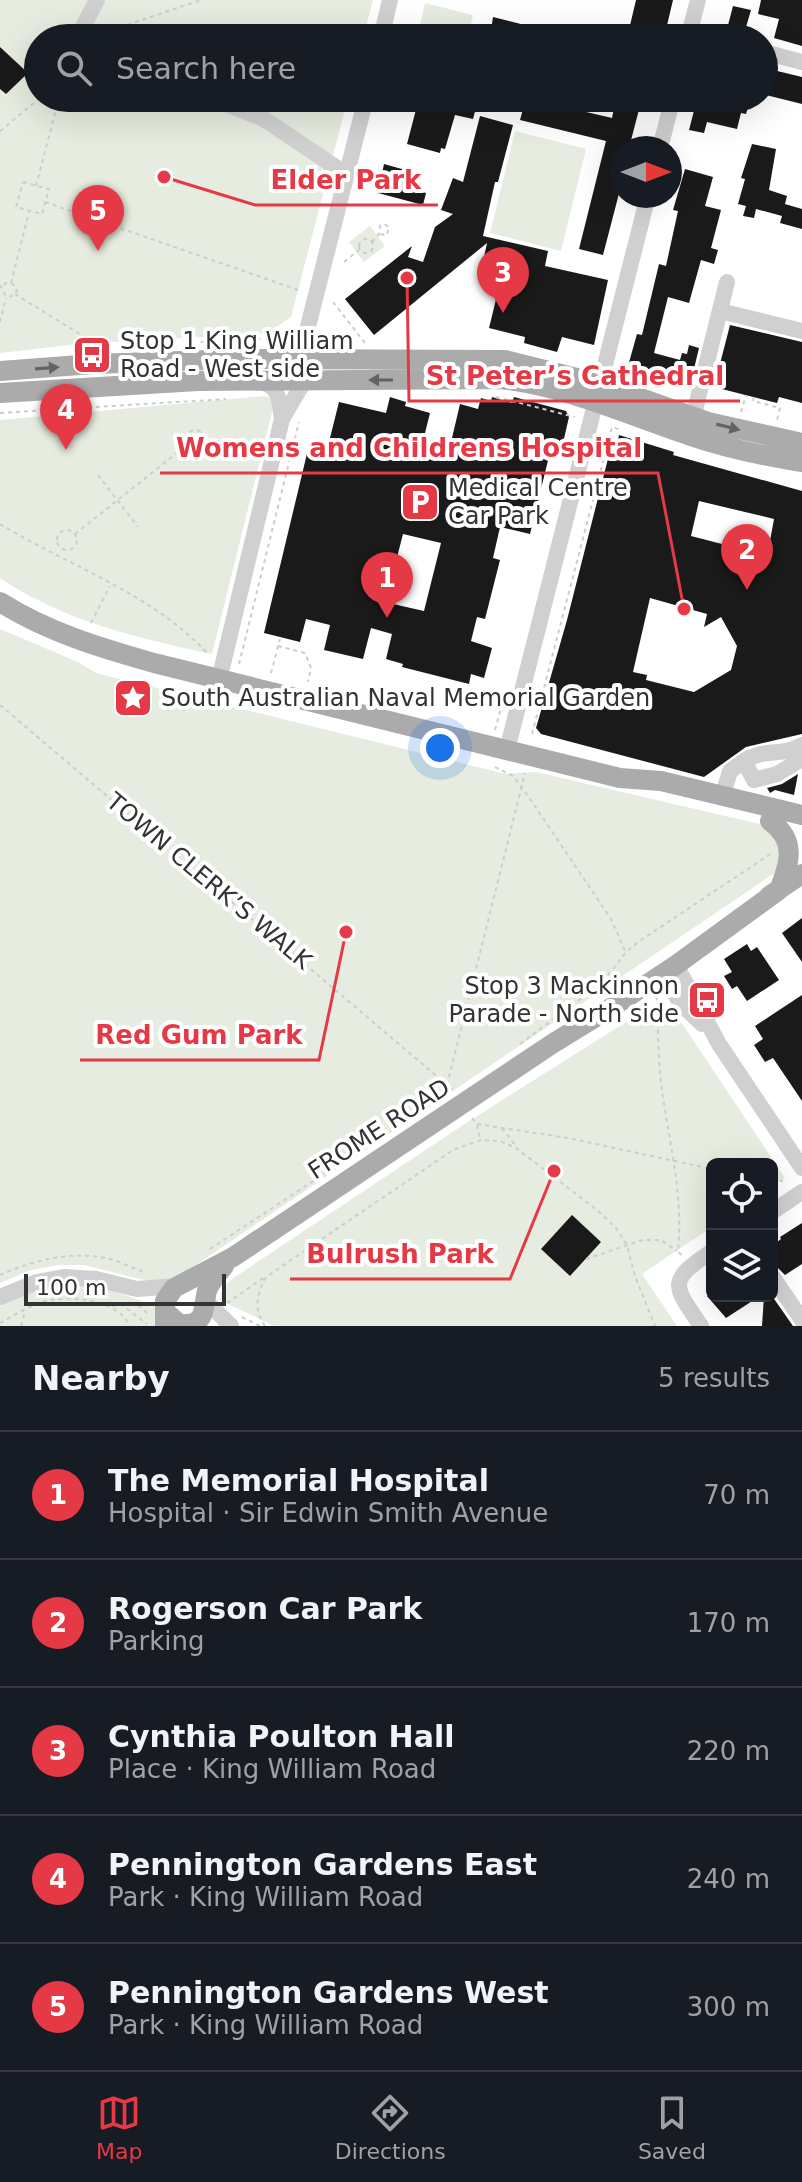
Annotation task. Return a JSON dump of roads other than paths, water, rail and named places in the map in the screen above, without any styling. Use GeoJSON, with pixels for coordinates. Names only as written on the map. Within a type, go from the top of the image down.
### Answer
{"type":"FeatureCollection","features":[{"type":"Feature","properties":{"kind":"main road"},"geometry":{"type":"LineString","coordinates":[[258,380],[288,372],[300,358]]}},
{"type":"Feature","properties":{"kind":"main road"},"geometry":{"type":"LineString","coordinates":[[0,371],[93,364],[300,358],[505,360],[599,393],[802,443]]}},
{"type":"Feature","properties":{"kind":"main road"},"geometry":{"type":"LineString","coordinates":[[0,393],[143,383],[500,379],[599,393],[691,436],[753,453],[802,462]]}},
{"type":"Feature","properties":{"kind":"main road"},"geometry":{"type":"LineString","coordinates":[[0,602],[41,625],[93,646],[501,759],[620,778],[661,781],[802,815]]}},
{"type":"Feature","properties":{"kind":"main road"},"geometry":{"type":"LineString","coordinates":[[620,778],[659,794],[802,828]]}},
{"type":"Feature","properties":{"kind":"main road"},"geometry":{"type":"LineString","coordinates":[[770,821],[783,833],[790,852],[779,890]]}},
{"type":"Feature","properties":{"kind":"main road","name":"FROME ROAD"},"geometry":{"type":"LineString","coordinates":[[178,1285],[233,1257],[552,1044],[610,993],[664,973],[718,921],[779,890],[802,874]]}},
{"type":"Feature","properties":{"kind":"main road","name":"FROME ROAD"},"geometry":{"type":"LineString","coordinates":[[211,1302],[212,1282],[233,1257]]}},
{"type":"Feature","properties":{"kind":"main road"},"geometry":{"type":"LineString","coordinates":[[178,1285],[194,1286],[211,1302],[202,1317],[190,1325],[160,1320],[166,1298],[178,1285]]}},
{"type":"Feature","properties":{"kind":"street"},"geometry":{"type":"LineString","coordinates":[[84,24],[97,0]]}},
{"type":"Feature","properties":{"kind":"street"},"geometry":{"type":"LineString","coordinates":[[384,24],[390,0]]}},
{"type":"Feature","properties":{"kind":"street"},"geometry":{"type":"LineString","coordinates":[[691,24],[697,0]]}},
{"type":"Feature","properties":{"kind":"street"},"geometry":{"type":"LineString","coordinates":[[778,56],[802,62]]}},
{"type":"Feature","properties":{"kind":"street"},"geometry":{"type":"LineString","coordinates":[[246,112],[264,119],[346,174]]}},
{"type":"Feature","properties":{"kind":"street"},"geometry":{"type":"LineString","coordinates":[[300,358],[362,112]]}},
{"type":"Feature","properties":{"kind":"street"},"geometry":{"type":"LineString","coordinates":[[663,136],[669,112]]}},
{"type":"Feature","properties":{"kind":"street"},"geometry":{"type":"LineString","coordinates":[[501,759],[645,208]]}},
{"type":"Feature","properties":{"kind":"street"},"geometry":{"type":"LineString","coordinates":[[693,418],[727,282]]}},
{"type":"Feature","properties":{"kind":"street"},"geometry":{"type":"LineString","coordinates":[[720,311],[802,331]]}},
{"type":"Feature","properties":{"kind":"street"},"geometry":{"type":"LineString","coordinates":[[258,380],[274,387],[282,419]]}},
{"type":"Feature","properties":{"kind":"street"},"geometry":{"type":"LineString","coordinates":[[219,680],[282,419],[305,380]]}},
{"type":"Feature","properties":{"kind":"street"},"geometry":{"type":"LineString","coordinates":[[723,795],[730,771],[758,752],[788,752],[802,745]]}},
{"type":"Feature","properties":{"kind":"street"},"geometry":{"type":"LineString","coordinates":[[768,752],[777,774]]}},
{"type":"Feature","properties":{"kind":"street"},"geometry":{"type":"LineString","coordinates":[[744,761],[754,780],[777,774],[802,759]]}},
{"type":"Feature","properties":{"kind":"street"},"geometry":{"type":"LineString","coordinates":[[664,973],[717,1040],[802,1168]]}},
{"type":"Feature","properties":{"kind":"street"},"geometry":{"type":"LineString","coordinates":[[778,1208],[802,1192]]}},
{"type":"Feature","properties":{"kind":"street"},"geometry":{"type":"LineString","coordinates":[[701,1326],[683,1300],[678,1286],[682,1273],[706,1255]]}},
{"type":"Feature","properties":{"kind":"street"},"geometry":{"type":"LineString","coordinates":[[0,1297],[37,1282],[64,1277],[178,1285]]}},
{"type":"Feature","properties":{"kind":"street"},"geometry":{"type":"LineString","coordinates":[[136,1284],[160,1320]]}},
{"type":"Feature","properties":{"kind":"street"},"geometry":{"type":"LineString","coordinates":[[778,1285],[802,1320]]}},
{"type":"Feature","properties":{"kind":"street"},"geometry":{"type":"LineString","coordinates":[[211,1302],[231,1326]]}},
{"type":"Feature","properties":{"kind":"street"},"geometry":{"type":"LineString","coordinates":[[190,1325],[218,1326]]}},
{"type":"Feature","properties":{"kind":"place","name":"Elder Park"},"geometry":{"type":"Point","coordinates":[164,177]}},
{"type":"Feature","properties":{"kind":"place","name":"Pennington Gardens West"},"geometry":{"type":"Point","coordinates":[98,251]}},
{"type":"Feature","properties":{"kind":"place","name":"St Peter’s Cathedral"},"geometry":{"type":"Point","coordinates":[407,278]}},
{"type":"Feature","properties":{"kind":"place","name":"Cynthia Poulton Hall"},"geometry":{"type":"Point","coordinates":[503,313]}},
{"type":"Feature","properties":{"kind":"place","name":"Stop 1 King William Road - West side"},"geometry":{"type":"Point","coordinates":[92,355]}},
{"type":"Feature","properties":{"kind":"place","name":"Pennington Gardens East"},"geometry":{"type":"Point","coordinates":[66,450]}},
{"type":"Feature","properties":{"kind":"place","name":"Medical Centre Car Park"},"geometry":{"type":"Point","coordinates":[420,502]}},
{"type":"Feature","properties":{"kind":"place","name":"Rogerson Car Park"},"geometry":{"type":"Point","coordinates":[747,590]}},
{"type":"Feature","properties":{"kind":"place","name":"Womens and Childrens Hospital"},"geometry":{"type":"Point","coordinates":[684,609]}},
{"type":"Feature","properties":{"kind":"place","name":"The Memorial Hospital"},"geometry":{"type":"Point","coordinates":[387,618]}},
{"type":"Feature","properties":{"kind":"place","name":"South Australian Naval Memorial Garden"},"geometry":{"type":"Point","coordinates":[133,698]}},
{"type":"Feature","properties":{"kind":"place","name":"Red Gum Park"},"geometry":{"type":"Point","coordinates":[346,932]}},
{"type":"Feature","properties":{"kind":"place","name":"Stop 3 Mackinnon Parade - North side"},"geometry":{"type":"Point","coordinates":[707,1000]}},
{"type":"Feature","properties":{"kind":"place","name":"Bulrush Park"},"geometry":{"type":"Point","coordinates":[554,1171]}}]}
